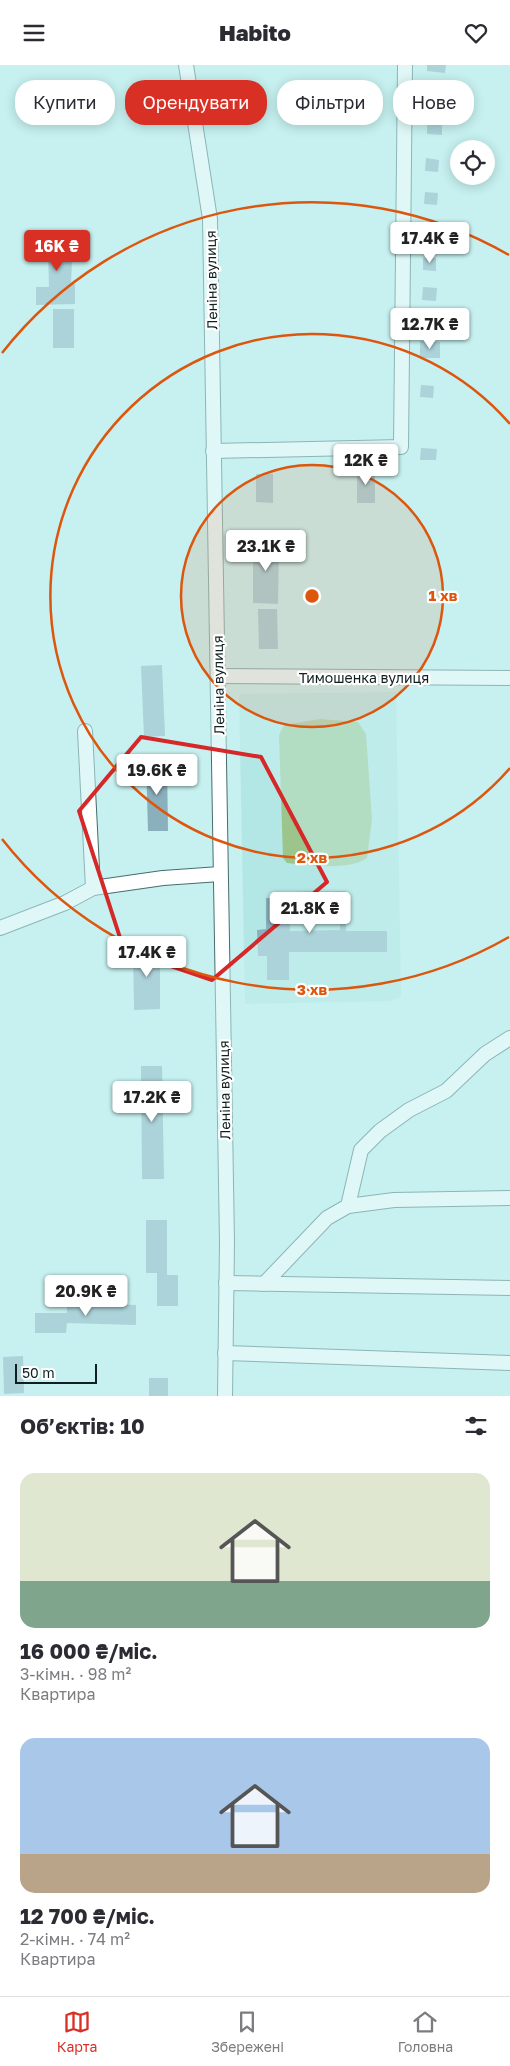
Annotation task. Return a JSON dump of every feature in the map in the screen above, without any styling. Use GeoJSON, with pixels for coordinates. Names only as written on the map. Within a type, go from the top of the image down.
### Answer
{"type":"FeatureCollection","features":[{"type":"Feature","properties":{"kind":"street","name":"Леніна вулиця"},"geometry":{"type":"LineString","coordinates":[[186,65],[210,219],[226,1283],[225,1396]]}},
{"type":"Feature","properties":{"kind":"street"},"geometry":{"type":"LineString","coordinates":[[213,451],[401,447],[405,65]]}},
{"type":"Feature","properties":{"kind":"street","name":"Тимошенка вулиця"},"geometry":{"type":"LineString","coordinates":[[218,676],[510,678]]}},
{"type":"Feature","properties":{"kind":"street"},"geometry":{"type":"LineString","coordinates":[[85,731],[93,888]]}},
{"type":"Feature","properties":{"kind":"street"},"geometry":{"type":"LineString","coordinates":[[0,921],[0,928],[65,903],[93,888],[163,878],[220,874]]}},
{"type":"Feature","properties":{"kind":"street"},"geometry":{"type":"LineString","coordinates":[[348,1206],[360,1150],[387,1125],[446,1091],[485,1054],[510,1037]]}},
{"type":"Feature","properties":{"kind":"street"},"geometry":{"type":"LineString","coordinates":[[264,1284],[327,1218],[348,1206],[394,1200],[510,1198]]}},
{"type":"Feature","properties":{"kind":"street"},"geometry":{"type":"LineString","coordinates":[[226,1283],[510,1288]]}},
{"type":"Feature","properties":{"kind":"street"},"geometry":{"type":"LineString","coordinates":[[225,1353],[510,1363]]}},
{"type":"Feature","properties":{"kind":"highlighted area"},"geometry":{"type":"Polygon","coordinates":[[[141,737],[261,757],[327,882],[212,980],[124,950],[79,811],[141,737]]]}},
{"type":"Feature","properties":{"kind":"shaded area"},"geometry":{"type":"Polygon","coordinates":[[[396,692],[401,996],[390,1001],[245,1004],[239,694],[396,692]]]}},
{"type":"Feature","properties":{"kind":"green space"},"geometry":{"type":"Polygon","coordinates":[[[320,719],[358,722],[366,734],[372,819],[367,858],[350,865],[317,866],[287,863],[283,858],[279,735],[284,725],[320,719]]]}},
{"type":"Feature","properties":{"kind":"building"},"geometry":{"type":"Polygon","coordinates":[[[427,65],[446,65],[445,73],[427,71],[427,65]]]}},
{"type":"Feature","properties":{"kind":"building"},"geometry":{"type":"Polygon","coordinates":[[[427,125],[442,125],[442,135],[427,134],[427,125]]]}},
{"type":"Feature","properties":{"kind":"building"},"geometry":{"type":"Polygon","coordinates":[[[426,158],[439,160],[438,172],[425,171],[426,158]]]}},
{"type":"Feature","properties":{"kind":"building"},"geometry":{"type":"Polygon","coordinates":[[[425,192],[438,193],[437,205],[424,204],[425,192]]]}},
{"type":"Feature","properties":{"kind":"building"},"geometry":{"type":"Polygon","coordinates":[[[425,225],[440,226],[440,237],[425,236],[425,225]]]}},
{"type":"Feature","properties":{"kind":"building"},"geometry":{"type":"Polygon","coordinates":[[[36,238],[73,238],[71,284],[75,284],[75,304],[36,305],[36,287],[49,287],[48,253],[36,253],[36,238]]]}},
{"type":"Feature","properties":{"kind":"building"},"geometry":{"type":"Polygon","coordinates":[[[423,258],[436,258],[436,271],[423,270],[423,258]]]}},
{"type":"Feature","properties":{"kind":"building"},"geometry":{"type":"Polygon","coordinates":[[[423,287],[437,288],[436,301],[422,300],[423,287]]]}},
{"type":"Feature","properties":{"kind":"building"},"geometry":{"type":"Polygon","coordinates":[[[53,309],[74,309],[74,348],[53,348],[53,309]]]}},
{"type":"Feature","properties":{"kind":"building"},"geometry":{"type":"Polygon","coordinates":[[[423,318],[438,319],[438,332],[422,332],[423,318]]]}},
{"type":"Feature","properties":{"kind":"building"},"geometry":{"type":"Polygon","coordinates":[[[420,341],[440,342],[440,358],[420,358],[420,341]]]}},
{"type":"Feature","properties":{"kind":"building"},"geometry":{"type":"Polygon","coordinates":[[[421,385],[434,386],[433,398],[420,397],[421,385]]]}},
{"type":"Feature","properties":{"kind":"building"},"geometry":{"type":"Polygon","coordinates":[[[421,448],[437,449],[436,460],[420,460],[421,448]]]}},
{"type":"Feature","properties":{"kind":"building"},"geometry":{"type":"Polygon","coordinates":[[[375,469],[375,503],[357,503],[357,470],[375,469]]]}},
{"type":"Feature","properties":{"kind":"building"},"geometry":{"type":"Polygon","coordinates":[[[256,474],[273,474],[273,503],[256,502],[256,474]]]}},
{"type":"Feature","properties":{"kind":"building"},"geometry":{"type":"Polygon","coordinates":[[[253,541],[279,542],[278,604],[253,603],[253,541]]]}},
{"type":"Feature","properties":{"kind":"building"},"geometry":{"type":"Polygon","coordinates":[[[258,609],[277,609],[278,649],[259,649],[258,609]]]}},
{"type":"Feature","properties":{"kind":"building"},"geometry":{"type":"Polygon","coordinates":[[[162,665],[165,736],[144,737],[141,666],[162,665]]]}},
{"type":"Feature","properties":{"kind":"building"},"geometry":{"type":"Polygon","coordinates":[[[167,761],[168,831],[148,831],[146,762],[167,761]]]}},
{"type":"Feature","properties":{"kind":"building"},"geometry":{"type":"Polygon","coordinates":[[[346,891],[346,931],[387,931],[387,952],[289,952],[289,980],[267,980],[267,956],[258,956],[257,930],[266,929],[266,898],[290,898],[290,931],[340,930],[340,902],[294,903],[294,892],[346,891]]]}},
{"type":"Feature","properties":{"kind":"building"},"geometry":{"type":"Polygon","coordinates":[[[133,946],[160,946],[160,1009],[134,1010],[133,946]]]}},
{"type":"Feature","properties":{"kind":"building"},"geometry":{"type":"Polygon","coordinates":[[[141,1066],[162,1066],[164,1179],[142,1179],[141,1066]]]}},
{"type":"Feature","properties":{"kind":"building"},"geometry":{"type":"Polygon","coordinates":[[[146,1220],[167,1220],[167,1275],[178,1275],[178,1306],[157,1306],[157,1273],[146,1273],[146,1220]]]}},
{"type":"Feature","properties":{"kind":"building"},"geometry":{"type":"Polygon","coordinates":[[[67,1303],[136,1305],[136,1325],[67,1323],[66,1333],[35,1333],[35,1313],[67,1313],[67,1303]]]}},
{"type":"Feature","properties":{"kind":"building"},"geometry":{"type":"Polygon","coordinates":[[[23,1356],[24,1393],[4,1394],[3,1357],[23,1356]]]}},
{"type":"Feature","properties":{"kind":"building"},"geometry":{"type":"Polygon","coordinates":[[[149,1378],[168,1378],[168,1396],[149,1396],[149,1378]]]}}]}
